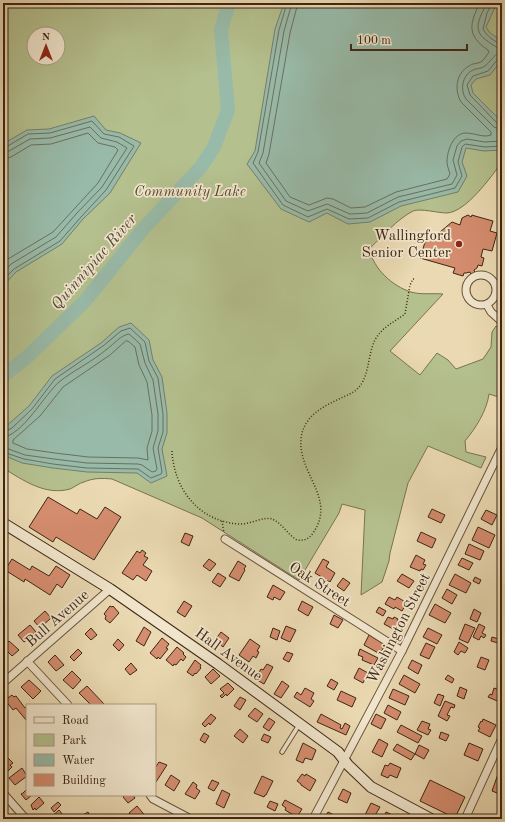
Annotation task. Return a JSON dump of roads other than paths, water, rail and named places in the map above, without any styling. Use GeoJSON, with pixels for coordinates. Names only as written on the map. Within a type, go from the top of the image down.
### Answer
{"type":"FeatureCollection","features":[{"type":"Feature","properties":{"kind":"main road","name":"Hall Avenue"},"geometry":{"type":"LineString","coordinates":[[3,523],[110,589],[218,664],[338,752],[359,776],[371,786],[431,819]]}},
{"type":"Feature","properties":{"kind":"street"},"geometry":{"type":"LineString","coordinates":[[480,275],[490,278],[496,287],[494,298],[487,305],[477,306],[466,297],[465,288],[467,283],[475,276],[480,275]]}},
{"type":"Feature","properties":{"kind":"street"},"geometry":{"type":"LineString","coordinates":[[487,305],[491,312],[502,322]]}},
{"type":"Feature","properties":{"kind":"street","name":"Washington Street"},"geometry":{"type":"LineString","coordinates":[[313,819],[402,651],[502,447]]}},
{"type":"Feature","properties":{"kind":"street","name":"Oak Street"},"geometry":{"type":"LineString","coordinates":[[225,539],[402,651]]}},
{"type":"Feature","properties":{"kind":"street","name":"Bull Avenue"},"geometry":{"type":"LineString","coordinates":[[3,682],[110,589]]}},
{"type":"Feature","properties":{"kind":"street"},"geometry":{"type":"LineString","coordinates":[[27,661],[67,704]]}},
{"type":"Feature","properties":{"kind":"street"},"geometry":{"type":"LineString","coordinates":[[465,819],[502,738]]}},
{"type":"Feature","properties":{"kind":"street"},"geometry":{"type":"LineString","coordinates":[[3,793],[26,819]]}},
{"type":"Feature","properties":{"kind":"street"},"geometry":{"type":"LineString","coordinates":[[151,796],[153,799],[191,819]]}},
{"type":"Feature","properties":{"kind":"lane"},"geometry":{"type":"LineString","coordinates":[[282,752],[299,724]]}},
{"type":"Feature","properties":{"kind":"water","name":"Community Lake"},"geometry":{"type":"Polygon","coordinates":[[[284,3],[497,3],[486,27],[490,33],[502,41],[502,60],[490,75],[476,79],[471,85],[473,93],[502,122],[501,150],[484,151],[466,148],[462,162],[467,176],[458,192],[401,206],[370,222],[348,224],[327,213],[309,222],[281,209],[247,164],[255,151],[275,29],[284,3]]]}},
{"type":"Feature","properties":{"kind":"water"},"geometry":{"type":"Polygon","coordinates":[[[94,116],[106,130],[120,133],[141,143],[110,193],[83,219],[62,244],[16,272],[3,286],[3,144],[27,130],[49,129],[94,116]]]}},
{"type":"Feature","properties":{"kind":"water"},"geometry":{"type":"Polygon","coordinates":[[[131,323],[149,340],[153,360],[162,377],[167,413],[167,433],[162,449],[167,476],[151,483],[137,473],[87,472],[53,468],[22,463],[3,455],[3,429],[29,406],[52,376],[101,343],[119,327],[131,323]]]}},
{"type":"Feature","properties":{"kind":"waterway","name":"Quinnipiac River"},"geometry":{"type":"LineString","coordinates":[[3,376],[27,357],[85,301],[143,229],[201,167],[214,147],[228,110],[221,30],[229,3]]}},
{"type":"Feature","properties":{"kind":"place","name":"Wallingford Senior Center"},"geometry":{"type":"Point","coordinates":[459,244]}}]}
